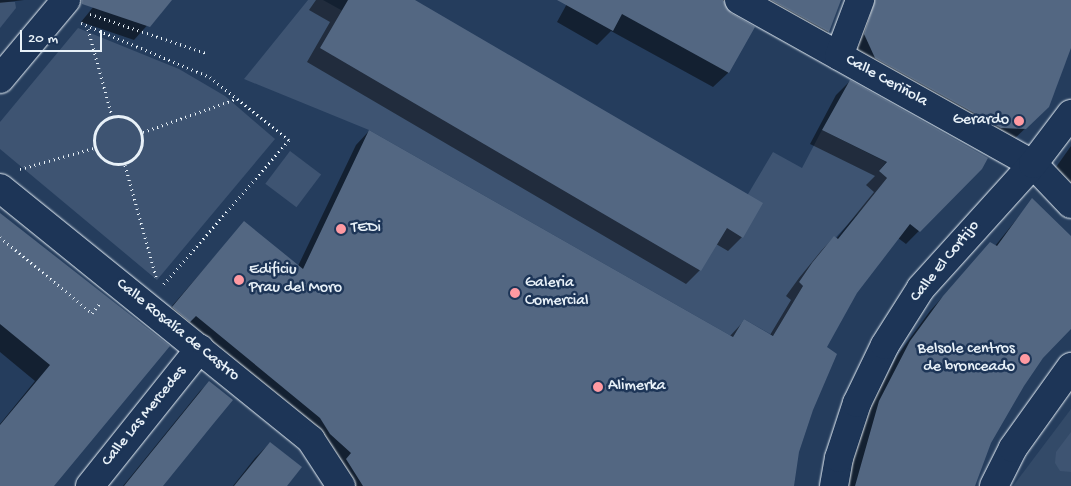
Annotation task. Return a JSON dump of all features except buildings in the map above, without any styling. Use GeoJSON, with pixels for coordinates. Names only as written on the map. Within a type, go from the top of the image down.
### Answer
{"type":"FeatureCollection","features":[{"type":"Feature","properties":{"kind":"street","name":"Calle Ceriñola"},"geometry":{"type":"LineString","coordinates":[[739,0],[1033,164],[1071,204]]}},
{"type":"Feature","properties":{"kind":"street"},"geometry":{"type":"LineString","coordinates":[[839,56],[860,0]]}},
{"type":"Feature","properties":{"kind":"street"},"geometry":{"type":"LineString","coordinates":[[0,79],[76,11]]}},
{"type":"Feature","properties":{"kind":"street","name":"Calle El Cortijo"},"geometry":{"type":"LineString","coordinates":[[834,486],[839,458],[856,403],[890,337],[921,288],[1033,164],[1071,114]]}},
{"type":"Feature","properties":{"kind":"street","name":"Calle Rosalía de Castro"},"geometry":{"type":"LineString","coordinates":[[6,180],[117,282],[311,440],[341,486]]}},
{"type":"Feature","properties":{"kind":"street","name":"Calle Las Mercedes"},"geometry":{"type":"LineString","coordinates":[[90,486],[200,348]]}},
{"type":"Feature","properties":{"kind":"street"},"geometry":{"type":"LineString","coordinates":[[996,483],[1013,448],[1071,367]]}},
{"type":"Feature","properties":{"kind":"path"},"geometry":{"type":"LineString","coordinates":[[76,11],[88,28],[112,116]]}},
{"type":"Feature","properties":{"kind":"path"},"geometry":{"type":"LineString","coordinates":[[76,11],[206,53]]}},
{"type":"Feature","properties":{"kind":"path"},"geometry":{"type":"LineString","coordinates":[[88,28],[210,78],[289,140],[160,289],[125,165]]}},
{"type":"Feature","properties":{"kind":"path"},"geometry":{"type":"LineString","coordinates":[[143,132],[237,99]]}},
{"type":"Feature","properties":{"kind":"path"},"geometry":{"type":"LineString","coordinates":[[112,116],[131,118],[143,132],[141,152],[125,165],[106,162],[94,148],[96,128],[112,116]]}},
{"type":"Feature","properties":{"kind":"path"},"geometry":{"type":"LineString","coordinates":[[6,180],[94,148]]}},
{"type":"Feature","properties":{"kind":"path"},"geometry":{"type":"LineString","coordinates":[[0,237],[92,312],[117,282]]}},
{"type":"Feature","properties":{"kind":"shaded area"},"geometry":{"type":"Polygon","coordinates":[[[308,0],[323,0],[729,226],[773,152],[802,168],[822,130],[886,162],[879,171],[889,180],[812,263],[799,282],[803,286],[779,339],[744,319],[733,337],[369,130],[244,79],[308,0]]]}},
{"type":"Feature","properties":{"kind":"shaded area"},"geometry":{"type":"Polygon","coordinates":[[[0,2],[15,2],[16,8],[0,28],[0,2]]]}},
{"type":"Feature","properties":{"kind":"shaded area"},"geometry":{"type":"Polygon","coordinates":[[[78,28],[179,69],[225,96],[275,139],[157,280],[0,149],[0,122],[78,28]]]}},
{"type":"Feature","properties":{"kind":"shaded area"},"geometry":{"type":"Polygon","coordinates":[[[290,151],[321,174],[296,207],[265,184],[290,151]]]}},
{"type":"Feature","properties":{"kind":"shaded area"},"geometry":{"type":"Polygon","coordinates":[[[1071,409],[1071,486],[1013,486],[1071,409]]]}},
{"type":"Feature","properties":{"kind":"shaded area"},"geometry":{"type":"Polygon","coordinates":[[[1071,432],[1071,472],[1060,471],[1055,463],[1056,452],[1071,432]]]}},
{"type":"Feature","properties":{"kind":"place","name":"Gerardo"},"geometry":{"type":"Point","coordinates":[1019,121]}},
{"type":"Feature","properties":{"kind":"place","name":"TEDi"},"geometry":{"type":"Point","coordinates":[341,229]}},
{"type":"Feature","properties":{"kind":"place","name":"Edificiu Prau del Moro"},"geometry":{"type":"Point","coordinates":[239,280]}},
{"type":"Feature","properties":{"kind":"place","name":"Galeria Comercial"},"geometry":{"type":"Point","coordinates":[515,293]}},
{"type":"Feature","properties":{"kind":"place","name":"Belsole centros de bronceado"},"geometry":{"type":"Point","coordinates":[1025,359]}},
{"type":"Feature","properties":{"kind":"place","name":"Alimerka"},"geometry":{"type":"Point","coordinates":[598,387]}}]}
